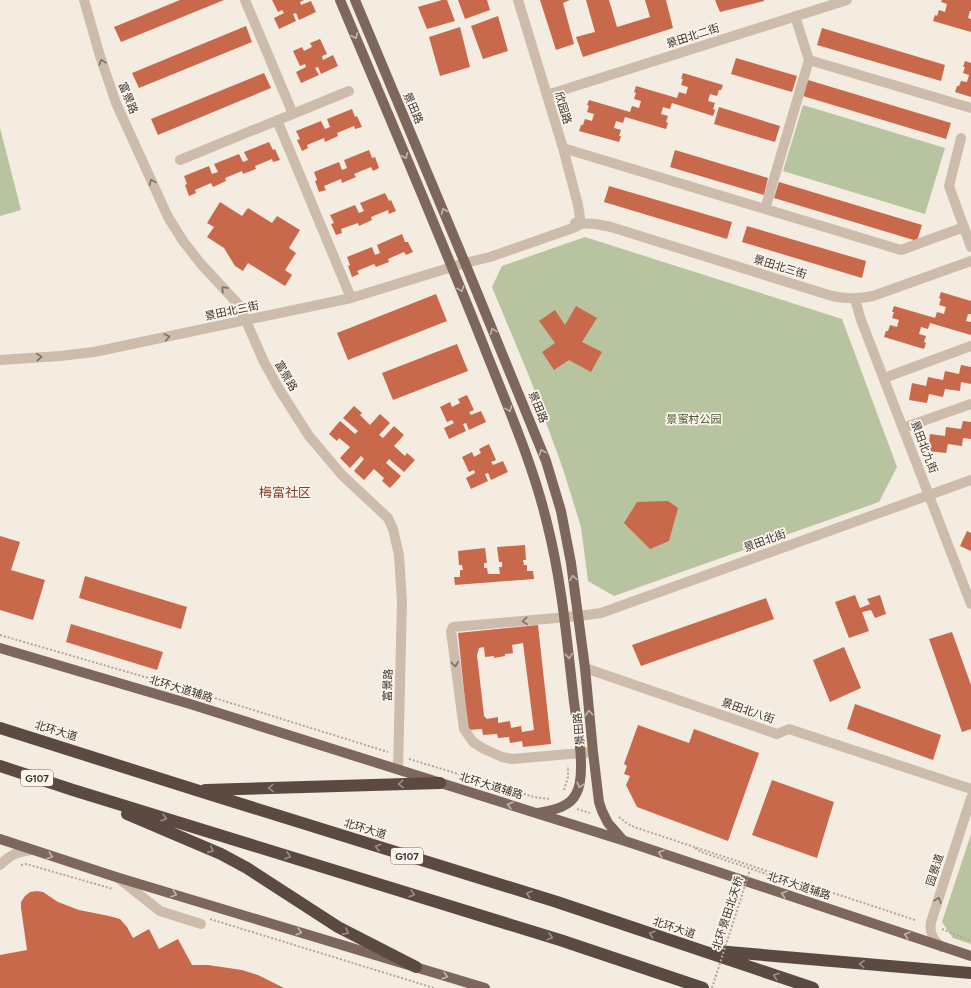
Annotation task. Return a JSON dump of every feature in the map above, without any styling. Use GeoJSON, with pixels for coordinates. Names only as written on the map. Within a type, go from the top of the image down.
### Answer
{"type":"FeatureCollection","features":[{"type":"Feature","properties":{"kind":"highway","name":"北环大道"},"geometry":{"type":"LineString","coordinates":[[0,728],[557,902],[813,988]]}},
{"type":"Feature","properties":{"kind":"highway","name":"G107"},"geometry":{"type":"LineString","coordinates":[[0,766],[73,790],[553,938],[703,988]]}},
{"type":"Feature","properties":{"kind":"highway"},"geometry":{"type":"LineString","coordinates":[[196,790],[440,783]]}},
{"type":"Feature","properties":{"kind":"highway"},"geometry":{"type":"LineString","coordinates":[[73,790],[221,854],[247,868],[338,927],[416,967]]}},
{"type":"Feature","properties":{"kind":"highway"},"geometry":{"type":"LineString","coordinates":[[696,949],[971,973]]}},
{"type":"Feature","properties":{"kind":"main road","name":"景田路"},"geometry":{"type":"LineString","coordinates":[[340,0],[453,268],[521,442],[548,524],[564,617],[582,779],[579,790],[574,798],[561,807],[537,813]]}},
{"type":"Feature","properties":{"kind":"main road","name":"景田路"},"geometry":{"type":"LineString","coordinates":[[355,0],[466,263],[546,461],[561,510],[579,616],[598,795],[602,811],[612,828],[625,841]]}},
{"type":"Feature","properties":{"kind":"main road","name":"北环大道辅路"},"geometry":{"type":"LineString","coordinates":[[0,648],[190,704],[537,813],[971,956]]}},
{"type":"Feature","properties":{"kind":"main road"},"geometry":{"type":"LineString","coordinates":[[0,839],[116,877],[485,988]]}},
{"type":"Feature","properties":{"kind":"street","name":"富景路"},"geometry":{"type":"LineString","coordinates":[[84,0],[100,56],[116,103],[168,217],[183,241],[201,264],[239,305],[264,362],[279,389],[309,436],[342,475],[388,518],[393,529],[399,555],[402,601],[398,769]]}},
{"type":"Feature","properties":{"kind":"street"},"geometry":{"type":"LineString","coordinates":[[245,0],[293,114]]}},
{"type":"Feature","properties":{"kind":"street","name":"欣园路"},"geometry":{"type":"LineString","coordinates":[[518,0],[562,148],[578,205],[581,224]]}},
{"type":"Feature","properties":{"kind":"street","name":"景田北二街"},"geometry":{"type":"LineString","coordinates":[[547,95],[847,0]]}},
{"type":"Feature","properties":{"kind":"street"},"geometry":{"type":"LineString","coordinates":[[765,209],[809,60],[795,16]]}},
{"type":"Feature","properties":{"kind":"street"},"geometry":{"type":"LineString","coordinates":[[809,60],[971,108]]}},
{"type":"Feature","properties":{"kind":"street"},"geometry":{"type":"LineString","coordinates":[[180,160],[349,91]]}},
{"type":"Feature","properties":{"kind":"street"},"geometry":{"type":"LineString","coordinates":[[277,120],[351,298]]}},
{"type":"Feature","properties":{"kind":"street"},"geometry":{"type":"LineString","coordinates":[[961,138],[949,186],[971,247]]}},
{"type":"Feature","properties":{"kind":"street"},"geometry":{"type":"LineString","coordinates":[[562,148],[901,250],[964,227]]}},
{"type":"Feature","properties":{"kind":"street","name":"景田北三街"},"geometry":{"type":"LineString","coordinates":[[0,360],[94,352],[351,298],[490,257],[581,224],[596,224],[611,227],[845,299],[873,296],[971,261]]}},
{"type":"Feature","properties":{"kind":"street","name":"景田北九街"},"geometry":{"type":"LineString","coordinates":[[855,299],[861,320],[971,604]]}},
{"type":"Feature","properties":{"kind":"street"},"geometry":{"type":"LineString","coordinates":[[884,378],[971,346]]}},
{"type":"Feature","properties":{"kind":"street"},"geometry":{"type":"LineString","coordinates":[[903,428],[971,404]]}},
{"type":"Feature","properties":{"kind":"street","name":"景田北街"},"geometry":{"type":"LineString","coordinates":[[580,753],[512,759],[492,753],[473,742],[464,729],[451,632],[455,626],[601,613],[971,480]]}},
{"type":"Feature","properties":{"kind":"street","name":"景田北八街"},"geometry":{"type":"LineString","coordinates":[[585,668],[777,734],[789,729],[971,789]]}},
{"type":"Feature","properties":{"kind":"street"},"geometry":{"type":"LineString","coordinates":[[580,753],[593,752]]}},
{"type":"Feature","properties":{"kind":"street","name":"园景道"},"geometry":{"type":"LineString","coordinates":[[942,947],[933,938],[931,933],[931,922],[971,798]]}},
{"type":"Feature","properties":{"kind":"street"},"geometry":{"type":"LineString","coordinates":[[0,865],[11,855],[32,850]]}},
{"type":"Feature","properties":{"kind":"street"},"geometry":{"type":"LineString","coordinates":[[116,877],[160,911],[204,921]]}},
{"type":"Feature","properties":{"kind":"path"},"geometry":{"type":"LineString","coordinates":[[0,635],[183,689],[534,797],[550,799],[554,797]]}},
{"type":"Feature","properties":{"kind":"path"},"geometry":{"type":"LineString","coordinates":[[563,792],[568,777],[567,761]]}},
{"type":"Feature","properties":{"kind":"path"},"geometry":{"type":"LineString","coordinates":[[572,807],[591,813]]}},
{"type":"Feature","properties":{"kind":"path"},"geometry":{"type":"LineString","coordinates":[[617,816],[634,827],[915,920]]}},
{"type":"Feature","properties":{"kind":"path","name":"北环景田北天桥"},"geometry":{"type":"LineString","coordinates":[[692,846],[701,852],[750,870],[712,988]]}},
{"type":"Feature","properties":{"kind":"path"},"geometry":{"type":"LineString","coordinates":[[19,865],[26,864],[116,890]]}},
{"type":"Feature","properties":{"kind":"path"},"geometry":{"type":"LineString","coordinates":[[750,870],[814,890],[824,890]]}},
{"type":"Feature","properties":{"kind":"path"},"geometry":{"type":"LineString","coordinates":[[204,921],[434,988]]}},
{"type":"Feature","properties":{"kind":"path"},"geometry":{"type":"LineString","coordinates":[[942,929],[971,941]]}},
{"type":"Feature","properties":{"kind":"green space"},"geometry":{"type":"Polygon","coordinates":[[[803,105],[945,148],[925,214],[783,171],[803,105]]]}},
{"type":"Feature","properties":{"kind":"green space"},"geometry":{"type":"Polygon","coordinates":[[[0,128],[21,210],[0,216],[0,128]]]}},
{"type":"Feature","properties":{"kind":"green space","name":"景蜜村公园"},"geometry":{"type":"Polygon","coordinates":[[[585,237],[842,319],[897,467],[879,502],[614,596],[588,581],[581,527],[563,469],[531,381],[492,287],[502,266],[585,237]]]}},
{"type":"Feature","properties":{"kind":"green space"},"geometry":{"type":"Polygon","coordinates":[[[971,834],[971,944],[953,938],[942,922],[971,834]]]}},
{"type":"Feature","properties":{"kind":"building"},"geometry":{"type":"Polygon","coordinates":[[[180,0],[224,0],[121,42],[114,27],[180,0]]]}},
{"type":"Feature","properties":{"kind":"building"},"geometry":{"type":"Polygon","coordinates":[[[272,0],[304,0],[300,2],[301,5],[311,1],[316,12],[299,20],[296,13],[293,14],[296,21],[279,29],[274,18],[284,13],[282,10],[278,12],[272,0]]]}},
{"type":"Feature","properties":{"kind":"building"},"geometry":{"type":"Polygon","coordinates":[[[447,0],[455,21],[427,29],[418,7],[447,0]]]}},
{"type":"Feature","properties":{"kind":"building"},"geometry":{"type":"Polygon","coordinates":[[[458,0],[487,0],[490,10],[465,19],[458,0]]]}},
{"type":"Feature","properties":{"kind":"building"},"geometry":{"type":"Polygon","coordinates":[[[540,0],[570,0],[563,3],[574,44],[556,50],[540,0]]]}},
{"type":"Feature","properties":{"kind":"building"},"geometry":{"type":"Polygon","coordinates":[[[586,0],[609,0],[617,27],[650,17],[645,0],[666,0],[673,28],[583,57],[576,37],[595,32],[586,0]]]}},
{"type":"Feature","properties":{"kind":"building"},"geometry":{"type":"Polygon","coordinates":[[[715,0],[764,0],[764,1],[720,12],[715,0]]]}},
{"type":"Feature","properties":{"kind":"building"},"geometry":{"type":"Polygon","coordinates":[[[942,0],[971,0],[971,11],[968,18],[971,19],[971,32],[933,21],[939,10],[945,12],[947,4],[941,2],[942,0]]]}},
{"type":"Feature","properties":{"kind":"building"},"geometry":{"type":"Polygon","coordinates":[[[498,16],[508,51],[483,59],[471,26],[498,16]]]}},
{"type":"Feature","properties":{"kind":"building"},"geometry":{"type":"Polygon","coordinates":[[[246,26],[252,42],[139,88],[132,73],[246,26]]]}},
{"type":"Feature","properties":{"kind":"building"},"geometry":{"type":"Polygon","coordinates":[[[460,27],[470,67],[440,76],[429,37],[460,27]]]}},
{"type":"Feature","properties":{"kind":"building"},"geometry":{"type":"Polygon","coordinates":[[[822,28],[945,65],[941,81],[817,45],[822,28]]]}},
{"type":"Feature","properties":{"kind":"building"},"geometry":{"type":"Polygon","coordinates":[[[320,39],[327,54],[322,56],[323,60],[333,55],[338,66],[321,74],[318,67],[315,68],[319,75],[301,83],[296,72],[306,67],[305,64],[300,66],[293,51],[302,47],[304,51],[312,47],[310,43],[320,39]]]}},
{"type":"Feature","properties":{"kind":"building"},"geometry":{"type":"Polygon","coordinates":[[[736,58],[797,76],[792,92],[731,74],[736,58]]]}},
{"type":"Feature","properties":{"kind":"building"},"geometry":{"type":"Polygon","coordinates":[[[965,61],[971,63],[971,97],[955,92],[961,81],[967,82],[969,75],[963,73],[965,61]]]}},
{"type":"Feature","properties":{"kind":"building"},"geometry":{"type":"Polygon","coordinates":[[[264,73],[271,88],[158,135],[151,119],[264,73]]]}},
{"type":"Feature","properties":{"kind":"building"},"geometry":{"type":"Polygon","coordinates":[[[683,73],[723,85],[717,96],[710,94],[708,101],[715,103],[713,116],[672,103],[670,109],[663,107],[661,114],[668,116],[666,129],[625,117],[623,123],[616,121],[614,128],[621,130],[619,142],[579,131],[585,119],[592,121],[594,114],[587,112],[589,100],[630,112],[632,106],[639,108],[641,101],[634,99],[636,86],[677,98],[679,92],[686,94],[688,87],[681,85],[683,73]]]}},
{"type":"Feature","properties":{"kind":"building"},"geometry":{"type":"Polygon","coordinates":[[[808,80],[951,123],[946,139],[803,96],[808,80]]]}},
{"type":"Feature","properties":{"kind":"building"},"geometry":{"type":"Polygon","coordinates":[[[719,107],[780,126],[775,142],[714,124],[719,107]]]}},
{"type":"Feature","properties":{"kind":"building"},"geometry":{"type":"Polygon","coordinates":[[[352,109],[355,117],[357,116],[362,127],[355,129],[354,126],[337,133],[338,136],[325,142],[324,138],[307,145],[308,148],[302,151],[297,140],[300,139],[296,131],[321,121],[325,129],[330,127],[327,119],[352,109]]]}},
{"type":"Feature","properties":{"kind":"building"},"geometry":{"type":"Polygon","coordinates":[[[269,142],[273,150],[275,149],[280,160],[273,162],[272,159],[255,166],[256,169],[243,174],[242,171],[225,178],[226,181],[213,187],[211,183],[195,190],[196,193],[189,196],[185,185],[187,184],[184,176],[209,166],[212,174],[218,172],[214,164],[239,154],[243,162],[248,160],[244,152],[269,142]]]}},
{"type":"Feature","properties":{"kind":"building"},"geometry":{"type":"Polygon","coordinates":[[[369,150],[372,158],[375,157],[379,168],[373,171],[371,167],[354,174],[356,177],[342,183],[341,179],[324,186],[326,190],[319,192],[315,181],[317,180],[314,172],[339,162],[342,170],[347,168],[344,160],[369,150]]]}},
{"type":"Feature","properties":{"kind":"building"},"geometry":{"type":"Polygon","coordinates":[[[675,150],[768,178],[764,195],[670,167],[675,150]]]}},
{"type":"Feature","properties":{"kind":"building"},"geometry":{"type":"Polygon","coordinates":[[[779,182],[922,225],[917,241],[774,198],[779,182]]]}},
{"type":"Feature","properties":{"kind":"building"},"geometry":{"type":"Polygon","coordinates":[[[609,186],[732,222],[727,239],[604,202],[609,186]]]}},
{"type":"Feature","properties":{"kind":"building"},"geometry":{"type":"Polygon","coordinates":[[[385,193],[389,201],[391,200],[396,211],[389,214],[388,210],[371,217],[372,220],[359,226],[358,223],[341,229],[342,233],[336,235],[331,224],[334,223],[330,215],[355,205],[359,213],[364,211],[360,203],[385,193]]]}},
{"type":"Feature","properties":{"kind":"building"},"geometry":{"type":"Polygon","coordinates":[[[220,202],[242,216],[248,208],[272,223],[277,216],[300,230],[289,248],[296,253],[285,270],[292,275],[285,286],[248,263],[243,271],[235,266],[224,248],[207,237],[214,227],[207,223],[220,202]]]}},
{"type":"Feature","properties":{"kind":"building"},"geometry":{"type":"Polygon","coordinates":[[[747,226],[866,261],[862,278],[742,242],[747,226]]]}},
{"type":"Feature","properties":{"kind":"building"},"geometry":{"type":"Polygon","coordinates":[[[402,234],[405,242],[408,242],[413,252],[406,255],[404,252],[388,259],[389,262],[376,267],[374,264],[357,271],[359,274],[352,277],[348,266],[350,265],[347,257],[372,247],[375,255],[380,253],[377,245],[402,234]]]}},
{"type":"Feature","properties":{"kind":"building"},"geometry":{"type":"Polygon","coordinates":[[[941,292],[971,301],[971,314],[968,314],[966,321],[971,322],[971,335],[930,323],[928,329],[921,327],[919,334],[926,336],[924,349],[884,337],[890,325],[897,327],[899,320],[892,318],[894,306],[935,318],[937,312],[944,314],[946,307],[939,305],[941,292]]]}},
{"type":"Feature","properties":{"kind":"building"},"geometry":{"type":"Polygon","coordinates":[[[436,294],[447,321],[348,360],[337,333],[436,294]]]}},
{"type":"Feature","properties":{"kind":"building"},"geometry":{"type":"Polygon","coordinates":[[[576,306],[597,318],[582,342],[602,352],[591,372],[569,360],[554,370],[542,352],[555,343],[539,321],[555,310],[565,325],[576,306]]]}},
{"type":"Feature","properties":{"kind":"building"},"geometry":{"type":"Polygon","coordinates":[[[457,344],[468,371],[393,400],[382,373],[457,344]]]}},
{"type":"Feature","properties":{"kind":"building"},"geometry":{"type":"Polygon","coordinates":[[[961,365],[971,367],[971,384],[961,382],[960,391],[945,389],[943,397],[929,394],[927,403],[909,400],[912,383],[926,386],[928,377],[943,380],[945,371],[959,374],[961,365]]]}},
{"type":"Feature","properties":{"kind":"building"},"geometry":{"type":"Polygon","coordinates":[[[467,395],[474,410],[469,412],[471,415],[481,411],[486,422],[469,430],[466,423],[463,424],[466,431],[449,439],[444,428],[454,423],[452,420],[447,422],[440,407],[450,402],[452,407],[460,403],[458,399],[467,395]]]}},
{"type":"Feature","properties":{"kind":"building"},"geometry":{"type":"Polygon","coordinates":[[[354,406],[362,413],[360,415],[370,425],[380,414],[390,423],[379,435],[383,438],[394,426],[404,435],[394,446],[405,456],[407,453],[415,460],[404,472],[389,459],[386,463],[401,476],[390,488],[382,481],[384,478],[374,469],[364,480],[354,471],[364,459],[361,456],[350,468],[340,458],[350,447],[339,438],[337,441],[329,434],[340,421],[355,434],[358,431],[343,418],[354,406]]]}},
{"type":"Feature","properties":{"kind":"building"},"geometry":{"type":"Polygon","coordinates":[[[963,421],[971,422],[971,439],[963,438],[962,446],[948,444],[946,453],[928,451],[930,434],[945,436],[946,427],[961,429],[963,421]]]}},
{"type":"Feature","properties":{"kind":"building"},"geometry":{"type":"Polygon","coordinates":[[[489,444],[496,460],[491,462],[493,465],[503,461],[508,472],[491,480],[488,473],[485,474],[488,481],[471,489],[466,478],[475,473],[474,470],[469,472],[462,457],[472,452],[474,457],[481,453],[479,449],[489,444]]]}},
{"type":"Feature","properties":{"kind":"building"},"geometry":{"type":"Polygon","coordinates":[[[668,501],[678,508],[669,541],[650,549],[624,523],[637,502],[668,501]]]}},
{"type":"Feature","properties":{"kind":"building"},"geometry":{"type":"Polygon","coordinates":[[[967,531],[971,533],[971,551],[960,546],[967,531]]]}},
{"type":"Feature","properties":{"kind":"building"},"geometry":{"type":"Polygon","coordinates":[[[0,536],[20,542],[11,570],[45,580],[33,620],[0,610],[0,536]]]}},
{"type":"Feature","properties":{"kind":"building"},"geometry":{"type":"Polygon","coordinates":[[[525,545],[526,560],[523,560],[524,565],[527,565],[527,571],[533,571],[534,579],[455,585],[454,577],[460,577],[460,570],[463,570],[462,565],[459,565],[458,551],[485,548],[487,563],[484,563],[484,568],[487,568],[488,574],[500,574],[499,567],[502,567],[502,562],[499,562],[497,547],[525,545]]]}},
{"type":"Feature","properties":{"kind":"building"},"geometry":{"type":"Polygon","coordinates":[[[85,576],[187,607],[181,629],[79,598],[85,576]]]}},
{"type":"Feature","properties":{"kind":"building"},"geometry":{"type":"Polygon","coordinates":[[[855,595],[860,608],[870,604],[867,599],[880,595],[886,614],[875,618],[871,610],[862,612],[869,631],[849,638],[835,602],[855,595]]]}},
{"type":"Feature","properties":{"kind":"building"},"geometry":{"type":"Polygon","coordinates":[[[766,598],[774,619],[641,666],[632,645],[766,598]]]}},
{"type":"Feature","properties":{"kind":"building"},"geometry":{"type":"Polygon","coordinates":[[[71,624],[163,652],[157,670],[66,642],[71,624]]]}},
{"type":"Feature","properties":{"kind":"building"},"geometry":{"type":"Polygon","coordinates":[[[538,625],[551,744],[523,747],[522,741],[510,743],[509,737],[498,738],[497,734],[483,735],[482,729],[468,730],[458,633],[538,625]],[[523,643],[512,645],[513,653],[494,658],[494,656],[485,657],[484,647],[479,648],[477,655],[484,716],[487,719],[498,717],[498,723],[510,721],[511,728],[521,726],[522,732],[534,730],[523,643]]]}},
{"type":"Feature","properties":{"kind":"building"},"geometry":{"type":"Polygon","coordinates":[[[952,632],[971,685],[971,729],[962,732],[929,639],[952,632]]]}},
{"type":"Feature","properties":{"kind":"building"},"geometry":{"type":"Polygon","coordinates":[[[844,647],[861,688],[830,702],[813,660],[844,647]]]}},
{"type":"Feature","properties":{"kind":"building"},"geometry":{"type":"Polygon","coordinates":[[[855,704],[941,735],[933,760],[847,729],[855,704]]]}},
{"type":"Feature","properties":{"kind":"building"},"geometry":{"type":"Polygon","coordinates":[[[638,725],[689,743],[694,729],[759,753],[728,841],[637,807],[626,785],[630,776],[624,774],[627,766],[624,764],[638,725]]]}},
{"type":"Feature","properties":{"kind":"building"},"geometry":{"type":"Polygon","coordinates":[[[772,780],[834,802],[817,858],[752,835],[772,780]]]}},
{"type":"Feature","properties":{"kind":"building"},"geometry":{"type":"Polygon","coordinates":[[[30,892],[43,892],[58,902],[79,910],[120,919],[127,927],[133,938],[149,929],[159,949],[178,939],[192,965],[208,965],[242,970],[258,975],[284,988],[0,988],[0,955],[27,950],[21,902],[30,892]]]}},
{"type":"Feature","properties":{"kind":"district","name":"梅富社区"},"geometry":{"type":"Point","coordinates":[285,492]}}]}
